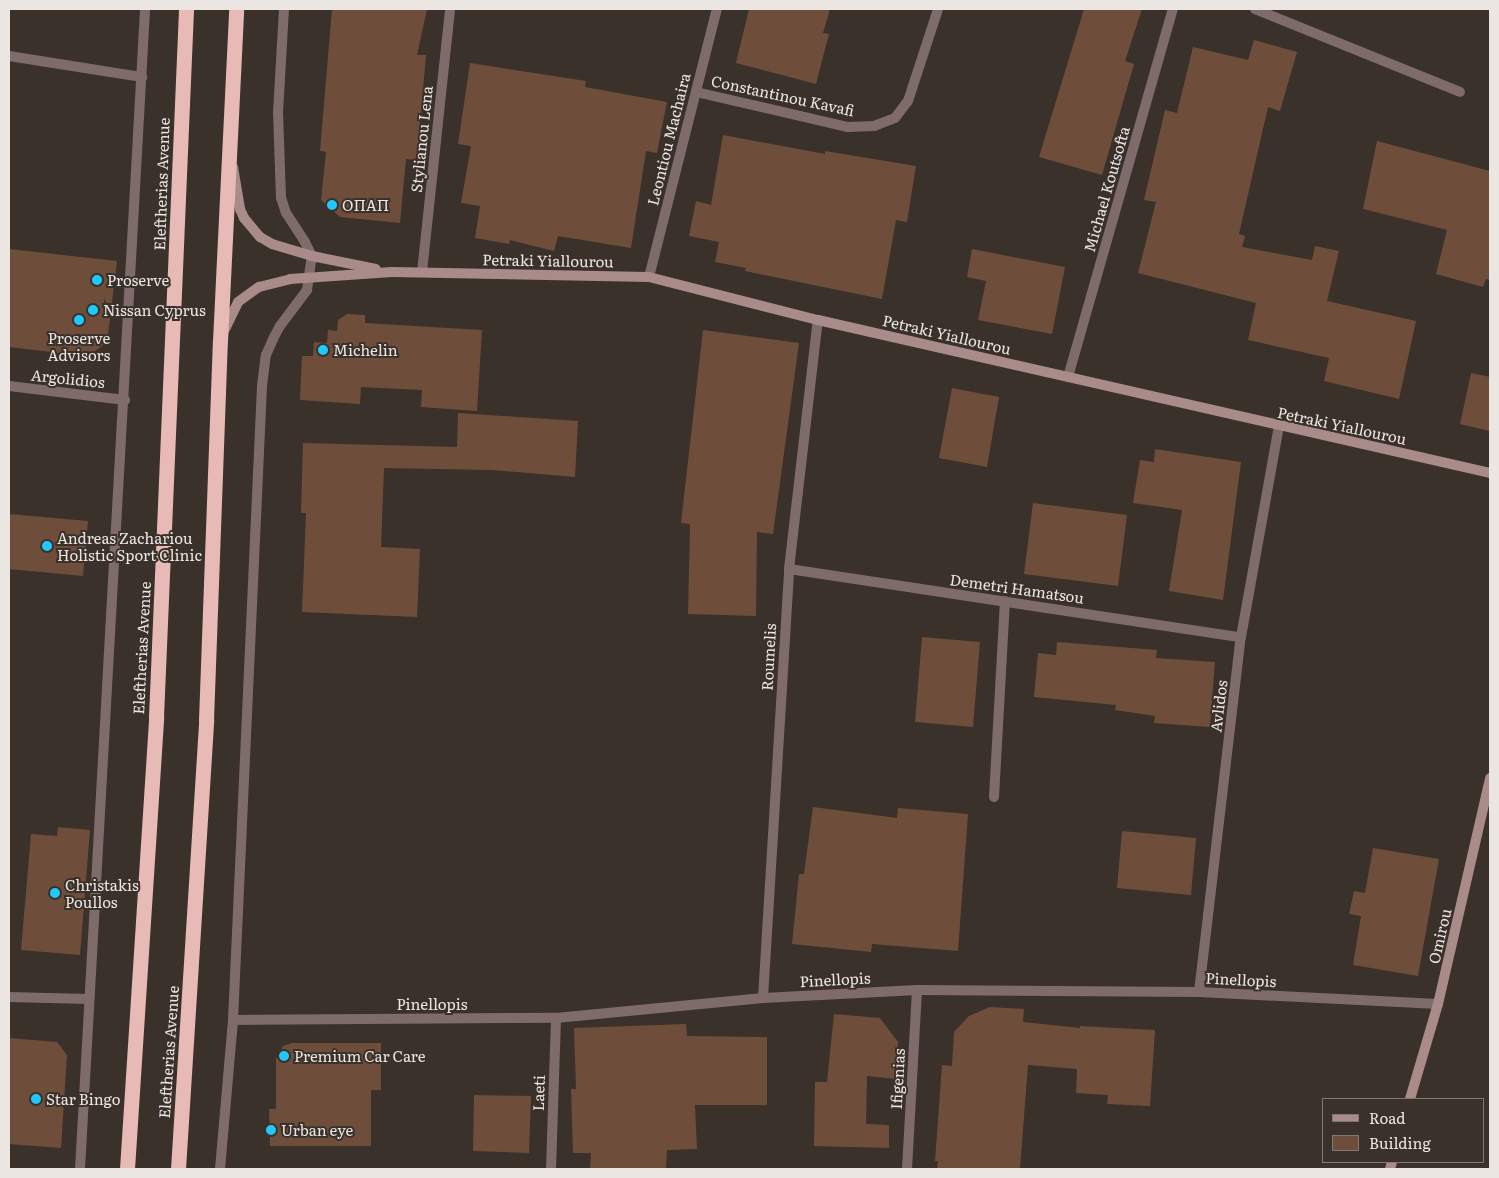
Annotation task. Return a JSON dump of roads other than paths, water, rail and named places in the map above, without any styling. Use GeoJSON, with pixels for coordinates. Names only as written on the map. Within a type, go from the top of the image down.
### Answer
{"type":"FeatureCollection","features":[{"type":"Feature","properties":{"kind":"highway","name":"Eleftherias Avenue"},"geometry":{"type":"LineString","coordinates":[[127,1169],[156,717],[186,9]]}},
{"type":"Feature","properties":{"kind":"highway","name":"Eleftherias Avenue"},"geometry":{"type":"LineString","coordinates":[[178,1169],[206,720],[220,341],[236,9]]}},
{"type":"Feature","properties":{"kind":"street"},"geometry":{"type":"LineString","coordinates":[[80,1169],[88,999],[125,400],[145,9]]}},
{"type":"Feature","properties":{"kind":"street"},"geometry":{"type":"LineString","coordinates":[[220,1169],[234,1020],[262,386],[266,354],[280,326],[307,290],[312,256],[286,214],[281,198],[278,133],[284,9]]}},
{"type":"Feature","properties":{"kind":"street","name":"Stylianou Lena"},"geometry":{"type":"LineString","coordinates":[[422,272],[450,9]]}},
{"type":"Feature","properties":{"kind":"street","name":"Leontiou Machaira"},"geometry":{"type":"LineString","coordinates":[[649,277],[717,9]]}},
{"type":"Feature","properties":{"kind":"street","name":"Constantinou Kavafi"},"geometry":{"type":"LineString","coordinates":[[696,92],[848,127],[874,126],[895,118],[908,101],[938,9]]}},
{"type":"Feature","properties":{"kind":"street","name":"Michael Koutsofta"},"geometry":{"type":"LineString","coordinates":[[1068,377],[1173,9]]}},
{"type":"Feature","properties":{"kind":"street"},"geometry":{"type":"LineString","coordinates":[[1255,9],[1460,92]]}},
{"type":"Feature","properties":{"kind":"street"},"geometry":{"type":"LineString","coordinates":[[9,56],[142,78]]}},
{"type":"Feature","properties":{"kind":"street","name":"Petraki Yiallourou"},"geometry":{"type":"LineString","coordinates":[[229,142],[240,209],[251,228],[260,237],[272,244],[312,256],[392,272]]}},
{"type":"Feature","properties":{"kind":"street","name":"Petraki Yiallourou"},"geometry":{"type":"LineString","coordinates":[[220,341],[238,302],[249,293],[276,281],[392,272],[649,277],[818,320],[1490,473]]}},
{"type":"Feature","properties":{"kind":"street","name":"Roumelis"},"geometry":{"type":"LineString","coordinates":[[763,998],[789,569],[818,320]]}},
{"type":"Feature","properties":{"kind":"street","name":"Argolidios"},"geometry":{"type":"LineString","coordinates":[[9,386],[125,400]]}},
{"type":"Feature","properties":{"kind":"street","name":"Avlidos"},"geometry":{"type":"LineString","coordinates":[[1199,992],[1241,637],[1279,426]]}},
{"type":"Feature","properties":{"kind":"street","name":"Demetri Hamatsou"},"geometry":{"type":"LineString","coordinates":[[789,569],[1241,637]]}},
{"type":"Feature","properties":{"kind":"street"},"geometry":{"type":"LineString","coordinates":[[994,797],[1005,601]]}},
{"type":"Feature","properties":{"kind":"street","name":"Omirou"},"geometry":{"type":"LineString","coordinates":[[1410,1098],[1438,1004],[1490,778]]}},
{"type":"Feature","properties":{"kind":"street","name":"Pinellopis"},"geometry":{"type":"LineString","coordinates":[[234,1020],[556,1018],[763,998],[917,990],[1199,992],[1438,1004]]}},
{"type":"Feature","properties":{"kind":"street","name":"Ifigenias"},"geometry":{"type":"LineString","coordinates":[[907,1169],[917,990]]}},
{"type":"Feature","properties":{"kind":"street"},"geometry":{"type":"LineString","coordinates":[[9,997],[88,999]]}},
{"type":"Feature","properties":{"kind":"street","name":"Laeti"},"geometry":{"type":"LineString","coordinates":[[551,1169],[556,1018]]}},
{"type":"Feature","properties":{"kind":"place","name":"ΟΠΑΠ"},"geometry":{"type":"Point","coordinates":[332,205]}},
{"type":"Feature","properties":{"kind":"place","name":"Proserve"},"geometry":{"type":"Point","coordinates":[97,280]}},
{"type":"Feature","properties":{"kind":"place","name":"Nissan Cyprus"},"geometry":{"type":"Point","coordinates":[93,310]}},
{"type":"Feature","properties":{"kind":"place","name":"Proserve Advisors"},"geometry":{"type":"Point","coordinates":[79,320]}},
{"type":"Feature","properties":{"kind":"place","name":"Michelin"},"geometry":{"type":"Point","coordinates":[323,350]}},
{"type":"Feature","properties":{"kind":"place","name":"Andreas Zachariou Holistic Sport Clinic"},"geometry":{"type":"Point","coordinates":[47,546]}},
{"type":"Feature","properties":{"kind":"place","name":"Christakis Poullos"},"geometry":{"type":"Point","coordinates":[55,893]}},
{"type":"Feature","properties":{"kind":"place","name":"Premium Car Care"},"geometry":{"type":"Point","coordinates":[284,1056]}},
{"type":"Feature","properties":{"kind":"place","name":"Star Bingo"},"geometry":{"type":"Point","coordinates":[36,1099]}},
{"type":"Feature","properties":{"kind":"place","name":"Urban eye"},"geometry":{"type":"Point","coordinates":[271,1130]}}]}
